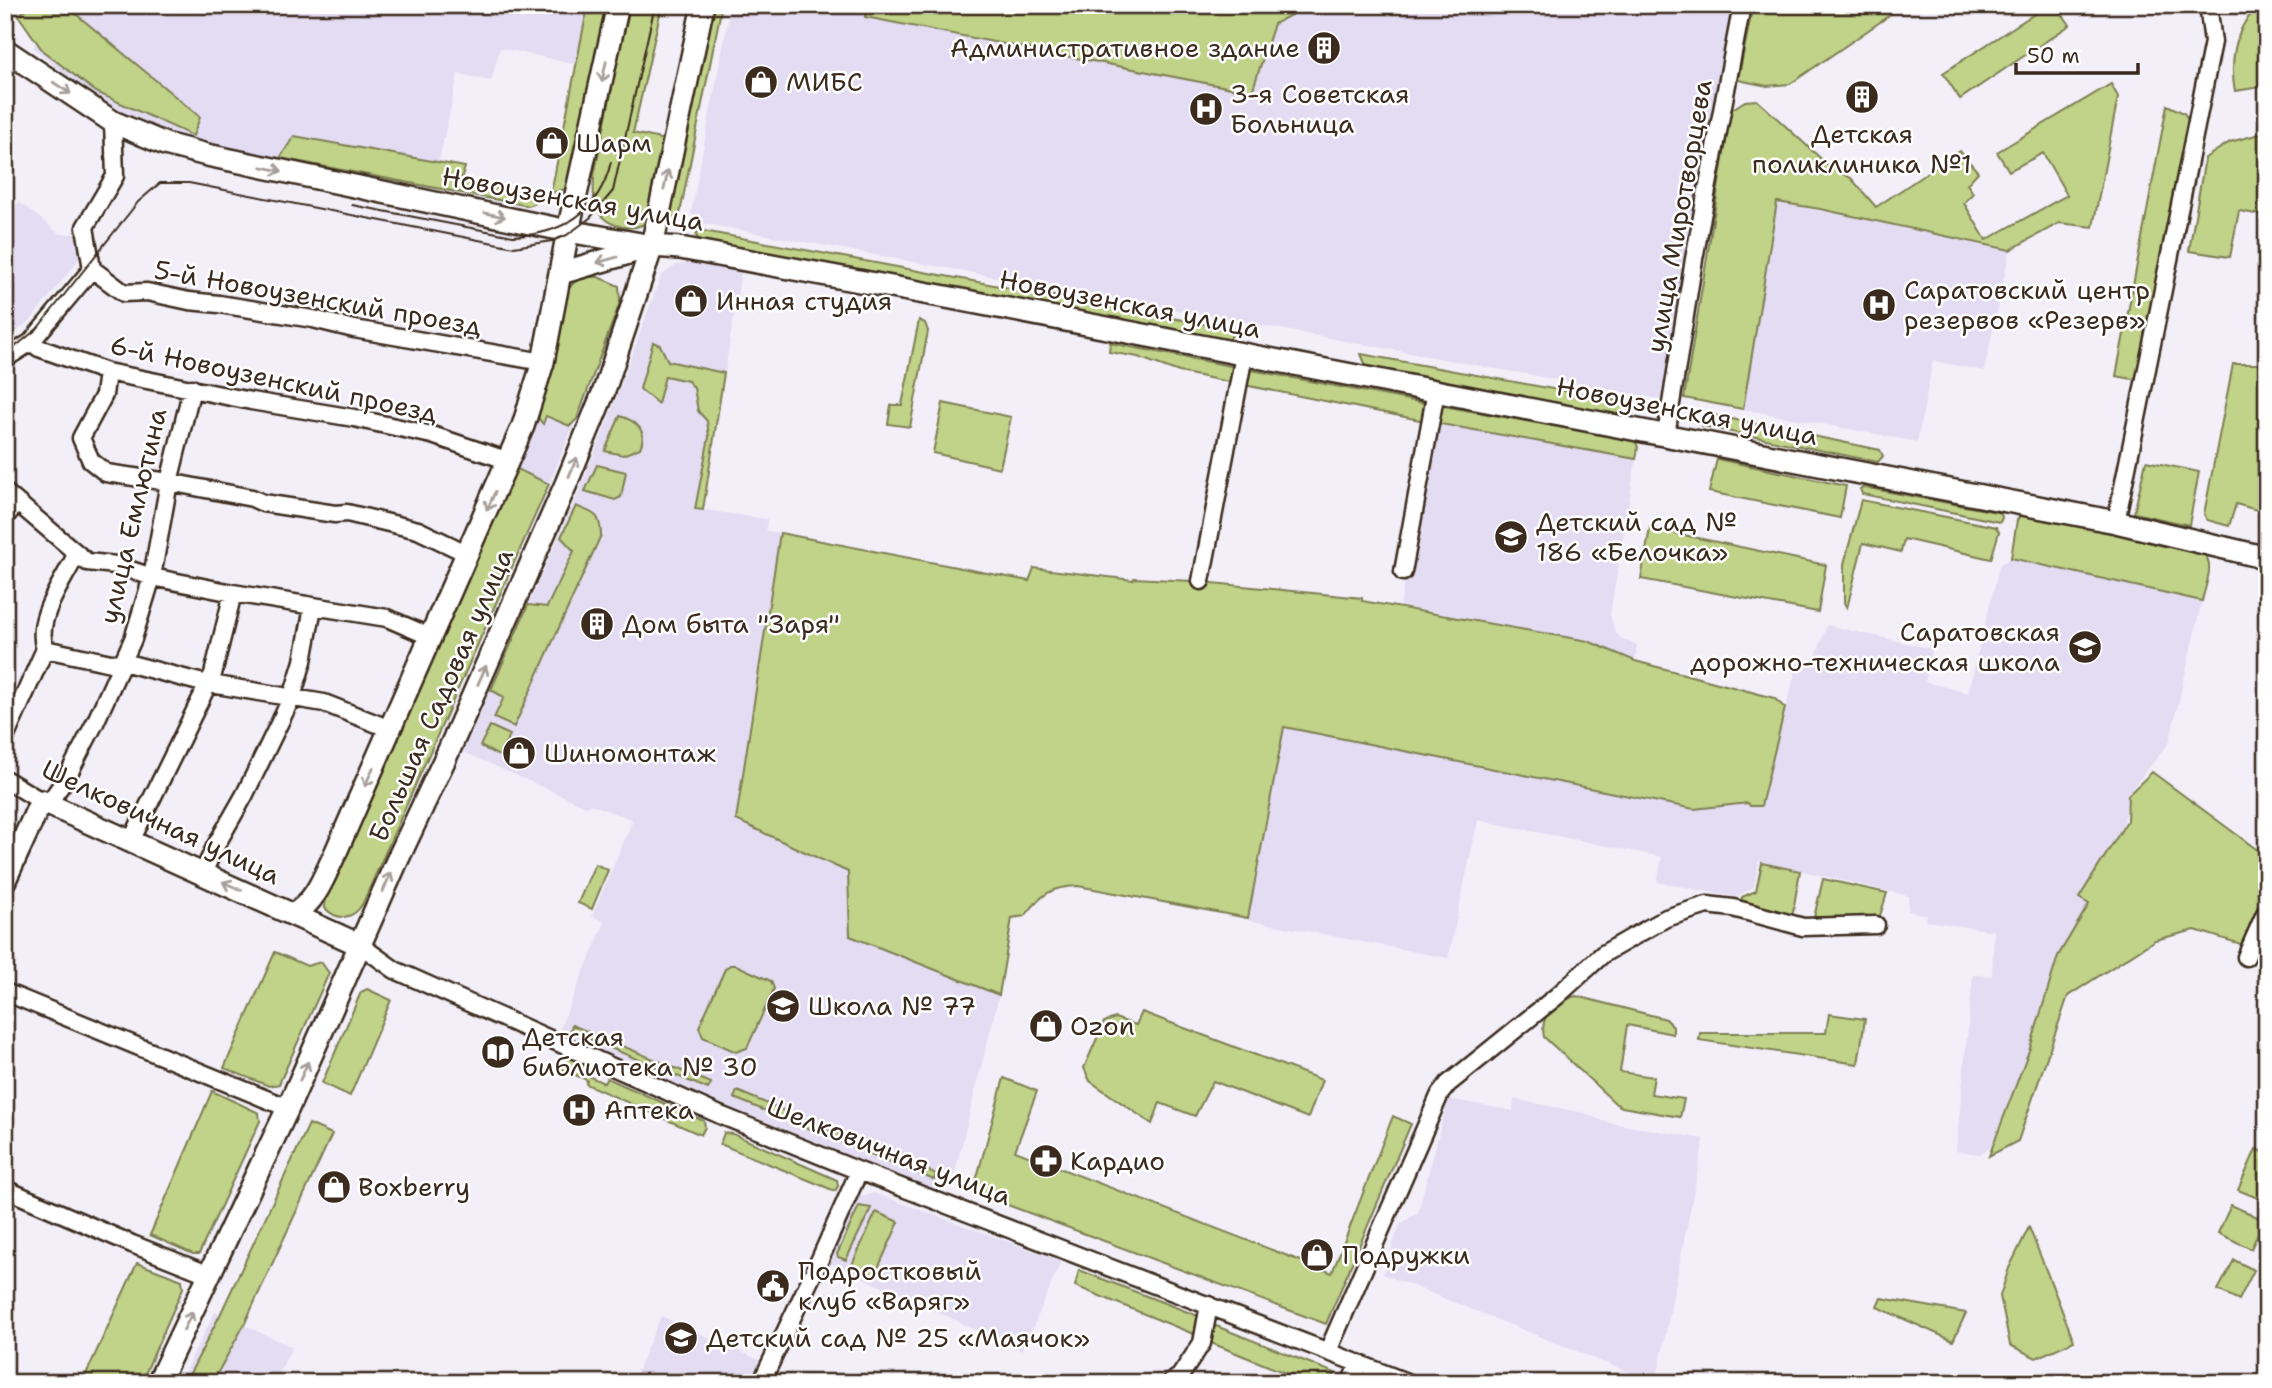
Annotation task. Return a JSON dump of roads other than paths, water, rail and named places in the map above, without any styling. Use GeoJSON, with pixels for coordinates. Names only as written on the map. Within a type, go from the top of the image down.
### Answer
{"type":"FeatureCollection","features":[{"type":"Feature","properties":{"kind":"main road","name":"Большая Садовая улица"},"geometry":{"type":"LineString","coordinates":[[294,914],[306,906],[315,895],[523,426],[543,362],[568,231],[618,5]]}},
{"type":"Feature","properties":{"kind":"main road","name":"Большая Садовая улица"},"geometry":{"type":"LineString","coordinates":[[158,1383],[288,1108],[449,750],[604,391],[652,246],[703,5]]}},
{"type":"Feature","properties":{"kind":"main road","name":"Новоузенская улица"},"geometry":{"type":"LineString","coordinates":[[5,50],[113,122],[165,144],[207,155],[568,231],[720,255],[2116,522],[2267,558]]}},
{"type":"Feature","properties":{"kind":"main road"},"geometry":{"type":"LineString","coordinates":[[561,273],[652,246]]}},
{"type":"Feature","properties":{"kind":"main road","name":"Шелковичная улица"},"geometry":{"type":"LineString","coordinates":[[44,802],[360,945]]}},
{"type":"Feature","properties":{"kind":"main road","name":"улица Емлютина"},"geometry":{"type":"LineString","coordinates":[[5,880],[44,802]]}},
{"type":"Feature","properties":{"kind":"street","name":"улица Миротворцева"},"geometry":{"type":"LineString","coordinates":[[1666,435],[1694,259],[1742,5]]}},
{"type":"Feature","properties":{"kind":"street"},"geometry":{"type":"LineString","coordinates":[[2116,522],[2213,42],[2208,5]]}},
{"type":"Feature","properties":{"kind":"street"},"geometry":{"type":"LineString","coordinates":[[5,359],[31,342],[92,269],[85,227],[115,176],[113,122]]}},
{"type":"Feature","properties":{"kind":"street","name":"5-й Новоузенский проезд"},"geometry":{"type":"LineString","coordinates":[[92,269],[124,293],[147,292],[189,301],[313,319],[354,329],[543,362]]}},
{"type":"Feature","properties":{"kind":"street","name":"6-й Новоузенский проезд"},"geometry":{"type":"LineString","coordinates":[[31,342],[39,348],[107,372],[419,432],[509,461]]}},
{"type":"Feature","properties":{"kind":"street"},"geometry":{"type":"LineString","coordinates":[[1201,581],[1244,355]]}},
{"type":"Feature","properties":{"kind":"street"},"geometry":{"type":"LineString","coordinates":[[107,372],[104,395],[81,438],[91,461],[106,473],[169,482],[252,498],[263,503],[335,514],[347,513],[418,530],[468,554]]}},
{"type":"Feature","properties":{"kind":"street","name":"улица Емлютина"},"geometry":{"type":"LineString","coordinates":[[44,802],[67,777],[90,734],[133,639],[152,577],[169,482],[192,388]]}},
{"type":"Feature","properties":{"kind":"street"},"geometry":{"type":"LineString","coordinates":[[1403,572],[1436,391]]}},
{"type":"Feature","properties":{"kind":"street"},"geometry":{"type":"LineString","coordinates":[[5,517],[11,498],[87,562],[116,565],[152,577],[233,593],[387,618],[431,637]]}},
{"type":"Feature","properties":{"kind":"street"},"geometry":{"type":"LineString","coordinates":[[5,738],[44,649],[42,627],[51,600],[76,555]]}},
{"type":"Feature","properties":{"kind":"street"},"geometry":{"type":"LineString","coordinates":[[131,841],[213,674],[233,593]]}},
{"type":"Feature","properties":{"kind":"street"},"geometry":{"type":"LineString","coordinates":[[203,873],[292,697],[303,661],[313,607]]}},
{"type":"Feature","properties":{"kind":"street"},"geometry":{"type":"LineString","coordinates":[[44,649],[111,663],[123,662],[198,682],[324,703],[390,729]]}},
{"type":"Feature","properties":{"kind":"street","name":"Шелковичная улица"},"geometry":{"type":"LineString","coordinates":[[5,779],[44,802]]}},
{"type":"Feature","properties":{"kind":"street"},"geometry":{"type":"LineString","coordinates":[[1328,1351],[1440,1094],[1448,1084],[1557,996],[1603,954],[1666,918],[1707,905],[1733,908],[1803,927],[1876,925]]}},
{"type":"Feature","properties":{"kind":"street"},"geometry":{"type":"LineString","coordinates":[[2246,957],[2267,909]]}},
{"type":"Feature","properties":{"kind":"street","name":"Шелковичная улица"},"geometry":{"type":"LineString","coordinates":[[360,945],[395,970],[720,1115],[1409,1383]]}},
{"type":"Feature","properties":{"kind":"street"},"geometry":{"type":"LineString","coordinates":[[5,992],[288,1108]]}},
{"type":"Feature","properties":{"kind":"street"},"geometry":{"type":"LineString","coordinates":[[761,1383],[859,1171]]}},
{"type":"Feature","properties":{"kind":"street"},"geometry":{"type":"LineString","coordinates":[[5,1189],[211,1275]]}},
{"type":"Feature","properties":{"kind":"street"},"geometry":{"type":"LineString","coordinates":[[1170,1383],[1180,1376],[1202,1343],[1209,1305]]}},
{"type":"Feature","properties":{"kind":"street"},"geometry":{"type":"LineString","coordinates":[[1350,1383],[1359,1363]]}},
{"type":"Feature","properties":{"kind":"tram line"},"geometry":{"type":"LineString","coordinates":[[5,351],[16,346],[37,329],[138,202],[160,183],[189,183],[514,247],[552,241],[567,235],[590,218],[613,191],[655,5]]}},
{"type":"Feature","properties":{"kind":"tram line"},"geometry":{"type":"LineString","coordinates":[[352,205],[513,236],[531,235],[562,225],[588,207],[598,195],[611,162]]}},
{"type":"Feature","properties":{"kind":"place","name":"Административное здание"},"geometry":{"type":"Point","coordinates":[1324,48]}},
{"type":"Feature","properties":{"kind":"place","name":"МИБС"},"geometry":{"type":"Point","coordinates":[761,82]}},
{"type":"Feature","properties":{"kind":"place","name":"Детская поликлиника №1"},"geometry":{"type":"Point","coordinates":[1862,97]}},
{"type":"Feature","properties":{"kind":"place","name":"3-я Советская Больница"},"geometry":{"type":"Point","coordinates":[1206,109]}},
{"type":"Feature","properties":{"kind":"place","name":"Шарм"},"geometry":{"type":"Point","coordinates":[552,143]}},
{"type":"Feature","properties":{"kind":"place","name":"Инная студия"},"geometry":{"type":"Point","coordinates":[691,301]}},
{"type":"Feature","properties":{"kind":"place","name":"Саратовский центр резервов «Резерв»"},"geometry":{"type":"Point","coordinates":[1879,305]}},
{"type":"Feature","properties":{"kind":"place","name":"Детский сад № 186 «Белочка»"},"geometry":{"type":"Point","coordinates":[1511,537]}},
{"type":"Feature","properties":{"kind":"place","name":"Дом быта \"Заря\""},"geometry":{"type":"Point","coordinates":[597,624]}},
{"type":"Feature","properties":{"kind":"place","name":"Саратовская дорожно-техническая школа"},"geometry":{"type":"Point","coordinates":[2085,647]}},
{"type":"Feature","properties":{"kind":"place","name":"Шиномонтаж"},"geometry":{"type":"Point","coordinates":[519,753]}},
{"type":"Feature","properties":{"kind":"place","name":"Школа № 77"},"geometry":{"type":"Point","coordinates":[783,1006]}},
{"type":"Feature","properties":{"kind":"place","name":"Ozon"},"geometry":{"type":"Point","coordinates":[1046,1026]}},
{"type":"Feature","properties":{"kind":"place","name":"Детская библиотека № 30"},"geometry":{"type":"Point","coordinates":[498,1052]}},
{"type":"Feature","properties":{"kind":"place","name":"Аптека"},"geometry":{"type":"Point","coordinates":[579,1110]}},
{"type":"Feature","properties":{"kind":"place","name":"Кардио"},"geometry":{"type":"Point","coordinates":[1046,1161]}},
{"type":"Feature","properties":{"kind":"place","name":"Boxberry"},"geometry":{"type":"Point","coordinates":[334,1187]}},
{"type":"Feature","properties":{"kind":"place","name":"Подружки"},"geometry":{"type":"Point","coordinates":[1317,1255]}},
{"type":"Feature","properties":{"kind":"place","name":"Подростковый клуб «Варяг»"},"geometry":{"type":"Point","coordinates":[773,1286]}},
{"type":"Feature","properties":{"kind":"place","name":"Детский сад № 25 «Маячок»"},"geometry":{"type":"Point","coordinates":[681,1338]}}]}
